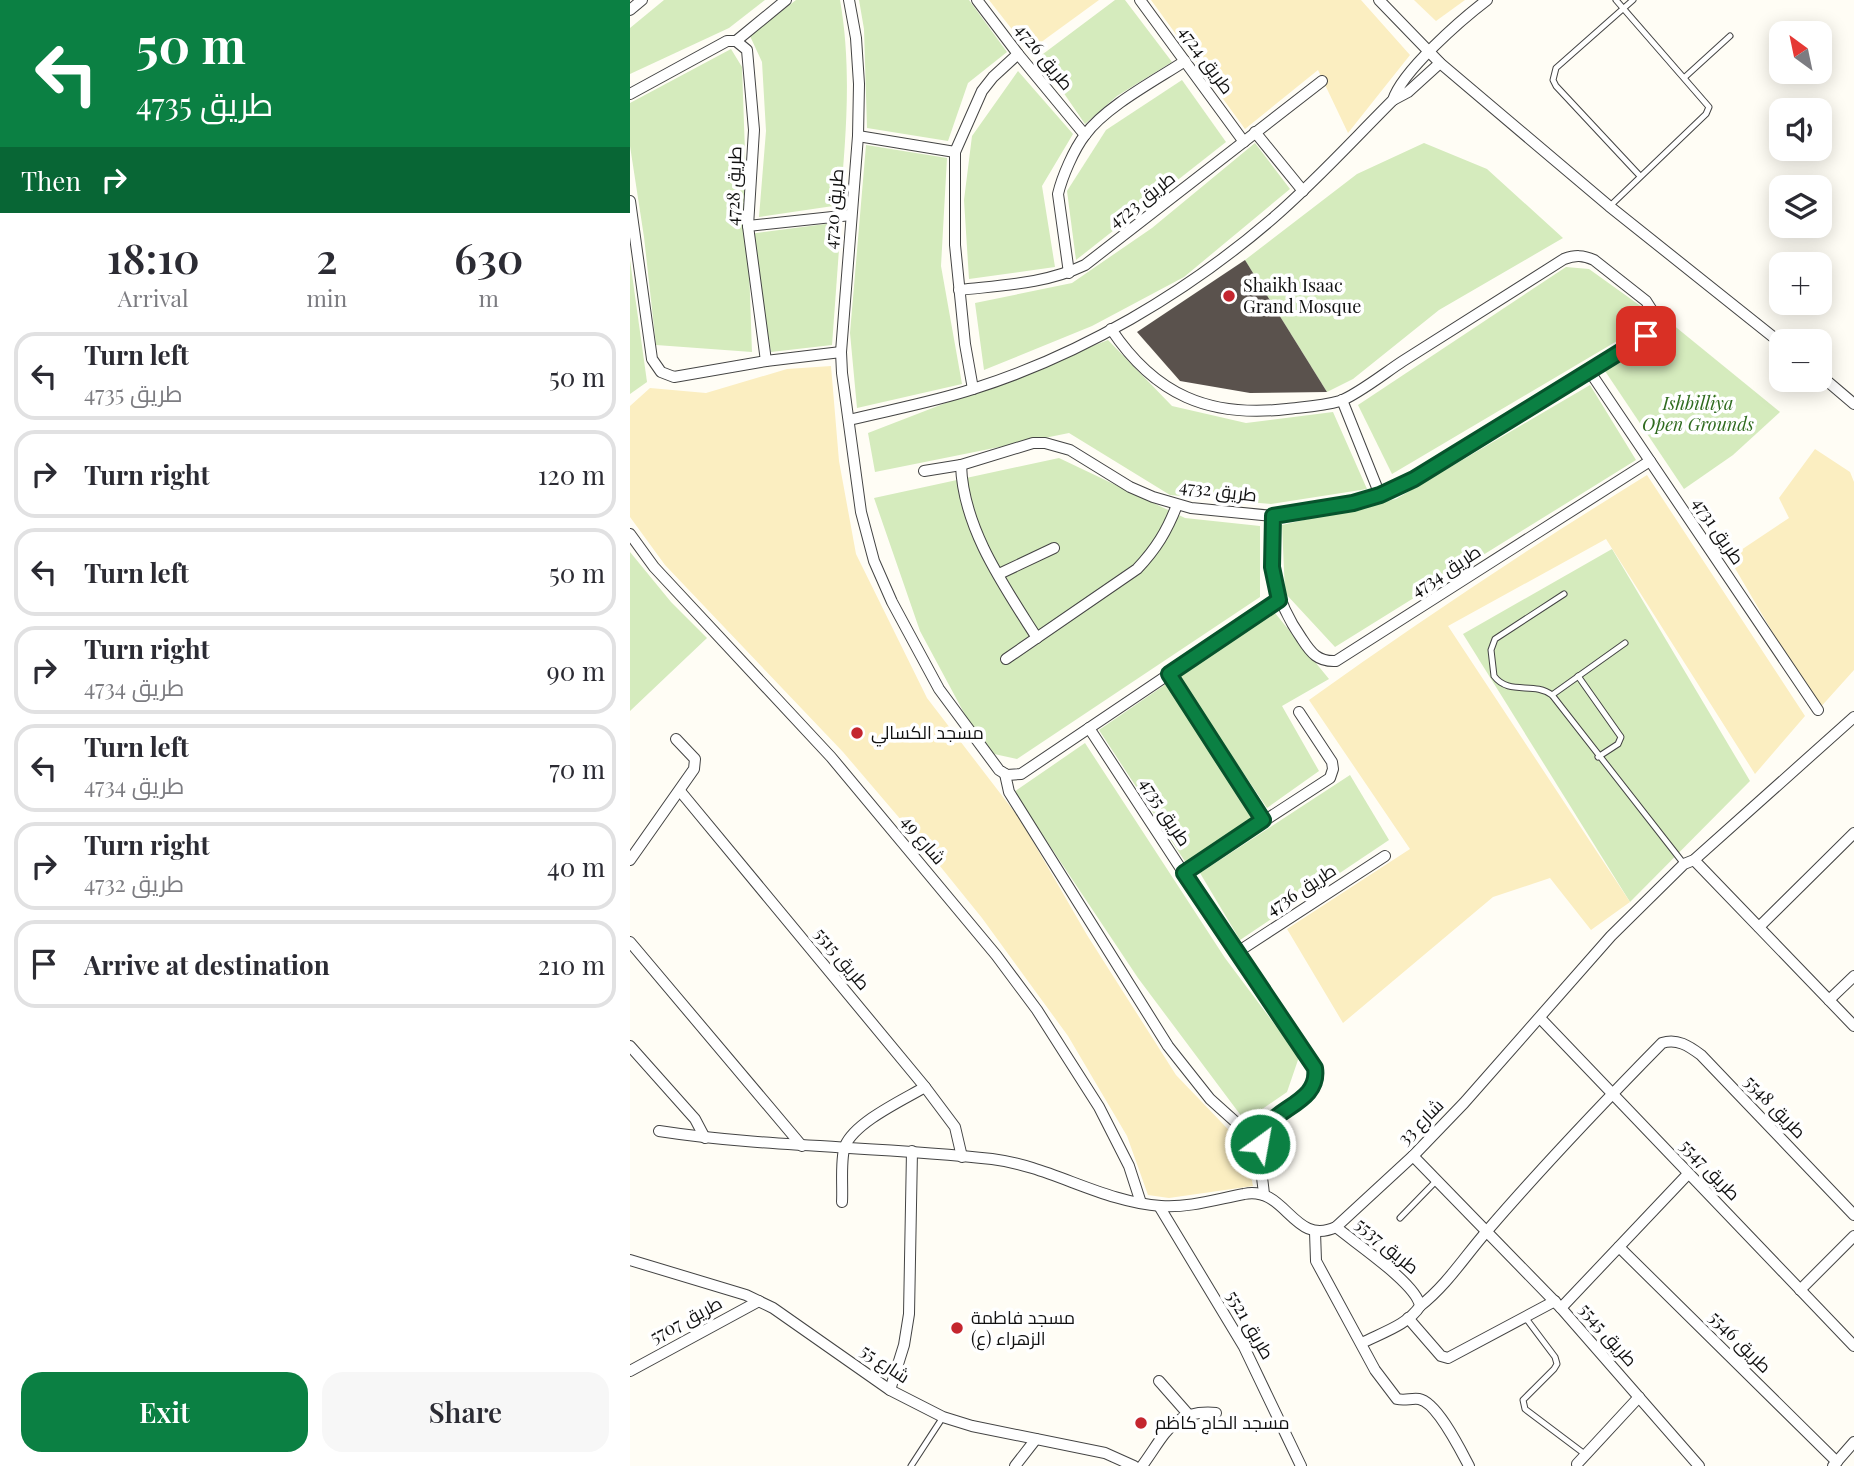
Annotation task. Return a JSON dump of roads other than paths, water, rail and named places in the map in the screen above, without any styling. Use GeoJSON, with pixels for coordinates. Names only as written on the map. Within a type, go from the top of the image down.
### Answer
{"type":"FeatureCollection","features":[{"type":"Feature","properties":{"kind":"street"},"geometry":{"type":"LineString","coordinates":[[630,10],[642,0]]}},
{"type":"Feature","properties":{"kind":"street"},"geometry":{"type":"LineString","coordinates":[[630,94],[727,41],[736,41],[786,0]]}},
{"type":"Feature","properties":{"kind":"street","name":"طريق 4720"},"geometry":{"type":"LineString","coordinates":[[849,0],[856,38],[858,136],[841,352],[862,512],[874,561],[892,603],[939,689],[999,770],[1005,774],[1009,792],[1168,1046],[1210,1098],[1260,1144]]}},
{"type":"Feature","properties":{"kind":"street","name":"طريق 4726"},"geometry":{"type":"LineString","coordinates":[[977,0],[1085,135]]}},
{"type":"Feature","properties":{"kind":"street","name":"طريق 4724"},"geometry":{"type":"LineString","coordinates":[[1140,0],[1244,142]]}},
{"type":"Feature","properties":{"kind":"street"},"geometry":{"type":"LineString","coordinates":[[1379,0],[1440,63],[1609,206],[1769,334]]}},
{"type":"Feature","properties":{"kind":"street"},"geometry":{"type":"LineString","coordinates":[[1393,100],[1399,85],[1429,52],[1487,0]]}},
{"type":"Feature","properties":{"kind":"street","name":"طريق 4728"},"geometry":{"type":"LineString","coordinates":[[736,41],[744,46],[749,55],[754,130],[748,226],[766,361]]}},
{"type":"Feature","properties":{"kind":"street"},"geometry":{"type":"LineString","coordinates":[[973,389],[955,245],[956,152],[982,91],[1018,54]]}},
{"type":"Feature","properties":{"kind":"street"},"geometry":{"type":"LineString","coordinates":[[1069,272],[1058,194],[1060,183],[1085,135],[1120,104],[1185,61]]}},
{"type":"Feature","properties":{"kind":"street"},"geometry":{"type":"LineString","coordinates":[[849,420],[973,389],[1046,361],[1160,301],[1247,240],[1303,191],[1393,100],[1408,92],[1440,63]]}},
{"type":"Feature","properties":{"kind":"street","name":"طريق 4723"},"geometry":{"type":"LineString","coordinates":[[959,290],[1037,282],[1069,272],[1100,255],[1322,82]]}},
{"type":"Feature","properties":{"kind":"street"},"geometry":{"type":"LineString","coordinates":[[1255,132],[1303,191]]}},
{"type":"Feature","properties":{"kind":"street"},"geometry":{"type":"LineString","coordinates":[[858,136],[956,152]]}},
{"type":"Feature","properties":{"kind":"street"},"geometry":{"type":"LineString","coordinates":[[630,201],[652,359],[655,366],[666,375],[674,377],[766,361],[841,352]]}},
{"type":"Feature","properties":{"kind":"street"},"geometry":{"type":"LineString","coordinates":[[748,226],[850,215]]}},
{"type":"Feature","properties":{"kind":"street","name":"طريق 4732"},"geometry":{"type":"LineString","coordinates":[[924,471],[961,465],[1033,443],[1058,445],[1130,486],[1177,505],[1273,516],[1320,510],[1380,495],[1414,479],[1646,336],[1654,324],[1653,312],[1646,301],[1594,260],[1574,255],[1342,400]]}},
{"type":"Feature","properties":{"kind":"street"},"geometry":{"type":"LineString","coordinates":[[1111,329],[1144,371],[1166,388],[1191,400],[1227,409],[1266,411],[1342,400],[1380,495]]}},
{"type":"Feature","properties":{"kind":"street","name":"طريق 4731"},"geometry":{"type":"LineString","coordinates":[[1590,372],[1818,710]]}},
{"type":"Feature","properties":{"kind":"street"},"geometry":{"type":"LineString","coordinates":[[1832,385],[1854,404]]}},
{"type":"Feature","properties":{"kind":"street","name":"طريق 4734"},"geometry":{"type":"LineString","coordinates":[[1273,516],[1272,567],[1279,600],[1310,652],[1326,661],[1336,661],[1650,461]]}},
{"type":"Feature","properties":{"kind":"street"},"geometry":{"type":"LineString","coordinates":[[961,465],[967,509],[999,574],[1037,638]]}},
{"type":"Feature","properties":{"kind":"street"},"geometry":{"type":"LineString","coordinates":[[1006,659],[1137,569],[1155,551],[1168,529],[1177,505]]}},
{"type":"Feature","properties":{"kind":"street","name":"شارع 49"},"geometry":{"type":"LineString","coordinates":[[630,534],[654,567],[831,757],[996,955],[1037,1010],[1099,1107],[1129,1166],[1140,1203]]}},
{"type":"Feature","properties":{"kind":"street"},"geometry":{"type":"LineString","coordinates":[[999,574],[1054,548]]}},
{"type":"Feature","properties":{"kind":"street"},"geometry":{"type":"LineString","coordinates":[[1005,774],[1021,774],[1279,600]]}},
{"type":"Feature","properties":{"kind":"street"},"geometry":{"type":"LineString","coordinates":[[1169,674],[1263,820]]}},
{"type":"Feature","properties":{"kind":"street"},"geometry":{"type":"LineString","coordinates":[[1184,873],[1330,778],[1332,762],[1299,712]]}},
{"type":"Feature","properties":{"kind":"street","name":"شارع 33"},"geometry":{"type":"LineString","coordinates":[[1315,1232],[1325,1233],[1336,1227],[1413,1156],[1464,1103],[1611,936],[1689,862],[1854,717]]}},
{"type":"Feature","properties":{"kind":"street","name":"طريق 4735"},"geometry":{"type":"LineString","coordinates":[[1089,728],[1236,953],[1312,1062],[1316,1076],[1308,1094],[1264,1127],[1260,1144]]}},
{"type":"Feature","properties":{"kind":"street"},"geometry":{"type":"LineString","coordinates":[[630,860],[696,764],[692,755],[676,739]]}},
{"type":"Feature","properties":{"kind":"street","name":"طريق 5515"},"geometry":{"type":"LineString","coordinates":[[680,790],[925,1087],[955,1128],[961,1157]]}},
{"type":"Feature","properties":{"kind":"street"},"geometry":{"type":"LineString","coordinates":[[1759,927],[1854,833]]}},
{"type":"Feature","properties":{"kind":"street","name":"طريق 4736"},"geometry":{"type":"LineString","coordinates":[[1236,953],[1385,856]]}},
{"type":"Feature","properties":{"kind":"street"},"geometry":{"type":"LineString","coordinates":[[1689,862],[1759,927],[1854,1026]]}},
{"type":"Feature","properties":{"kind":"street"},"geometry":{"type":"LineString","coordinates":[[630,942],[802,1146]]}},
{"type":"Feature","properties":{"kind":"street"},"geometry":{"type":"LineString","coordinates":[[1829,1000],[1854,976]]}},
{"type":"Feature","properties":{"kind":"street","name":"طريق 5547"},"geometry":{"type":"LineString","coordinates":[[1540,1018],[1854,1346]]}},
{"type":"Feature","properties":{"kind":"street","name":"طريق 5548"},"geometry":{"type":"LineString","coordinates":[[1612,1093],[1662,1043],[1676,1041],[1701,1055],[1854,1215]]}},
{"type":"Feature","properties":{"kind":"street"},"geometry":{"type":"LineString","coordinates":[[630,1046],[695,1119],[705,1138]]}},
{"type":"Feature","properties":{"kind":"street"},"geometry":{"type":"LineString","coordinates":[[842,1202],[845,1147],[852,1135],[861,1126],[925,1087]]}},
{"type":"Feature","properties":{"kind":"street"},"geometry":{"type":"LineString","coordinates":[[1362,1343],[1408,1318],[1444,1285],[1487,1231],[1612,1093]]}},
{"type":"Feature","properties":{"kind":"street"},"geometry":{"type":"LineString","coordinates":[[659,1131],[705,1138],[802,1146],[900,1149],[1011,1163],[1104,1194],[1159,1206],[1183,1206],[1248,1193],[1264,1195],[1315,1232],[1316,1261],[1375,1370],[1397,1399],[1425,1401],[1446,1424],[1469,1466]]}},
{"type":"Feature","properties":{"kind":"street"},"geometry":{"type":"LineString","coordinates":[[1260,1144],[1264,1195]]}},
{"type":"Feature","properties":{"kind":"street"},"geometry":{"type":"LineString","coordinates":[[890,1390],[904,1345],[909,1314],[912,1151]]}},
{"type":"Feature","properties":{"kind":"street","name":"طريق 5545"},"geometry":{"type":"LineString","coordinates":[[1413,1156],[1558,1305],[1699,1466]]}},
{"type":"Feature","properties":{"kind":"street"},"geometry":{"type":"LineString","coordinates":[[1408,1318],[1441,1356],[1448,1358],[1525,1317],[1558,1305],[1619,1247],[1688,1174]]}},
{"type":"Feature","properties":{"kind":"street","name":"طريق 5521"},"geometry":{"type":"LineString","coordinates":[[1159,1206],[1244,1347],[1301,1466]]}},
{"type":"Feature","properties":{"kind":"street","name":"طريق 5537"},"geometry":{"type":"LineString","coordinates":[[1336,1227],[1408,1285],[1419,1299],[1420,1306]]}},
{"type":"Feature","properties":{"kind":"street"},"geometry":{"type":"LineString","coordinates":[[1800,1290],[1854,1236]]}},
{"type":"Feature","properties":{"kind":"street","name":"طريق 5546"},"geometry":{"type":"LineString","coordinates":[[1619,1247],[1835,1464],[1854,1442]]}},
{"type":"Feature","properties":{"kind":"street","name":"شارع 55"},"geometry":{"type":"LineString","coordinates":[[630,1260],[759,1301],[786,1315],[890,1390],[943,1417],[972,1426],[1105,1453],[1134,1466]]}},
{"type":"Feature","properties":{"kind":"street","name":"طريق 5707"},"geometry":{"type":"LineString","coordinates":[[630,1371],[759,1301]]}},
{"type":"Feature","properties":{"kind":"street"},"geometry":{"type":"LineString","coordinates":[[1159,1381],[1188,1413]]}},
{"type":"Feature","properties":{"kind":"street"},"geometry":{"type":"LineString","coordinates":[[1578,1465],[1639,1397]]}},
{"type":"Feature","properties":{"kind":"street"},"geometry":{"type":"LineString","coordinates":[[1142,1466],[1174,1423],[1188,1413],[1216,1413]]}},
{"type":"Feature","properties":{"kind":"street"},"geometry":{"type":"LineString","coordinates":[[1015,1466],[1036,1439]]}},
{"type":"Feature","properties":{"kind":"lane"},"geometry":{"type":"LineString","coordinates":[[1609,206],[1708,112],[1709,107],[1707,101],[1616,0]]}},
{"type":"Feature","properties":{"kind":"lane"},"geometry":{"type":"LineString","coordinates":[[1633,0],[1556,68],[1553,80],[1640,176]]}},
{"type":"Feature","properties":{"kind":"lane"},"geometry":{"type":"LineString","coordinates":[[1685,77],[1730,36]]}},
{"type":"Feature","properties":{"kind":"lane"},"geometry":{"type":"LineString","coordinates":[[1564,594],[1498,636],[1492,647],[1492,670],[1501,684],[1536,688],[1552,695],[1598,757],[1689,862]]}},
{"type":"Feature","properties":{"kind":"lane"},"geometry":{"type":"LineString","coordinates":[[1552,695],[1625,643]]}},
{"type":"Feature","properties":{"kind":"lane"},"geometry":{"type":"LineString","coordinates":[[1578,676],[1621,737],[1618,744],[1598,757]]}},
{"type":"Feature","properties":{"kind":"lane"},"geometry":{"type":"LineString","coordinates":[[1401,1218],[1437,1180]]}},
{"type":"Feature","properties":{"kind":"lane"},"geometry":{"type":"LineString","coordinates":[[1525,1317],[1555,1357],[1557,1364],[1555,1370],[1523,1399],[1522,1404],[1586,1455]]}},
{"type":"Feature","properties":{"kind":"lane"},"geometry":{"type":"LineString","coordinates":[[911,1466],[943,1417]]}},
{"type":"Feature","properties":{"kind":"place","name":"Shaikh Isaac Grand Mosque"},"geometry":{"type":"Point","coordinates":[1229,296]}},
{"type":"Feature","properties":{"kind":"place","name":"مسجد الكسالي"},"geometry":{"type":"Point","coordinates":[857,733]}},
{"type":"Feature","properties":{"kind":"place","name":"مسجد فاطمة الزهراء (ع)"},"geometry":{"type":"Point","coordinates":[957,1328]}},
{"type":"Feature","properties":{"kind":"place","name":"مسجد الحاج كاظم"},"geometry":{"type":"Point","coordinates":[1141,1423]}},
{"type":"Feature","properties":{"kind":"park label","name":"Ishbilliya Open Grounds"},"geometry":{"type":"Point","coordinates":[1698,414]}}]}
